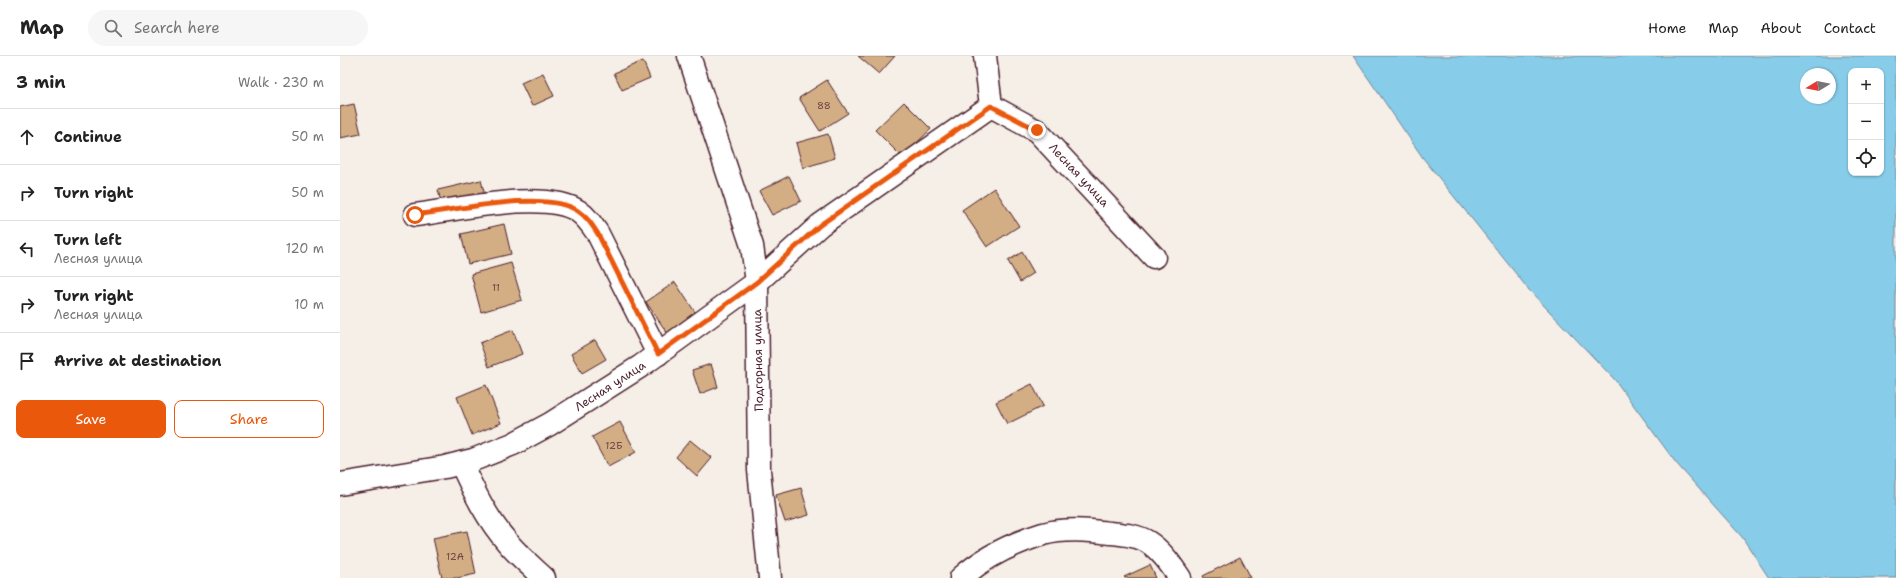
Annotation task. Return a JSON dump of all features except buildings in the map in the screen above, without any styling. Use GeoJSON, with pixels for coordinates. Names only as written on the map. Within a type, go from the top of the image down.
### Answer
{"type":"FeatureCollection","features":[{"type":"Feature","properties":{"kind":"street","name":"Подгорная улица"},"geometry":{"type":"LineString","coordinates":[[689,56],[742,209],[752,246],[757,282],[759,470],[770,578]]}},
{"type":"Feature","properties":{"kind":"street"},"geometry":{"type":"LineString","coordinates":[[985,56],[991,106]]}},
{"type":"Feature","properties":{"kind":"street","name":"Лесная улица"},"geometry":{"type":"LineString","coordinates":[[340,484],[461,463],[497,451],[550,424],[599,394],[658,354],[757,282],[820,225],[991,106],[1037,130],[1154,257]]}},
{"type":"Feature","properties":{"kind":"street"},"geometry":{"type":"LineString","coordinates":[[415,215],[523,201],[545,201],[577,210],[589,220],[598,234],[658,354]]}},
{"type":"Feature","properties":{"kind":"street"},"geometry":{"type":"LineString","coordinates":[[461,463],[478,501],[493,525],[509,544],[544,578]]}},
{"type":"Feature","properties":{"kind":"street"},"geometry":{"type":"LineString","coordinates":[[961,578],[988,558],[1016,545],[1044,534],[1067,531],[1094,531],[1126,534],[1147,541],[1160,551],[1180,578]]}},
{"type":"Feature","properties":{"kind":"water"},"geometry":{"type":"Polygon","coordinates":[[[1353,56],[1896,56],[1896,578],[1769,578],[1742,537],[1676,463],[1615,380],[1529,290],[1423,158],[1353,56]]]}},
{"type":"Feature","properties":{"kind":"route"},"geometry":{"type":"LineString","coordinates":[[415,215],[523,201],[545,201],[577,210],[589,220],[598,234],[658,354],[757,282],[820,225],[991,106],[1037,130]]}}]}
